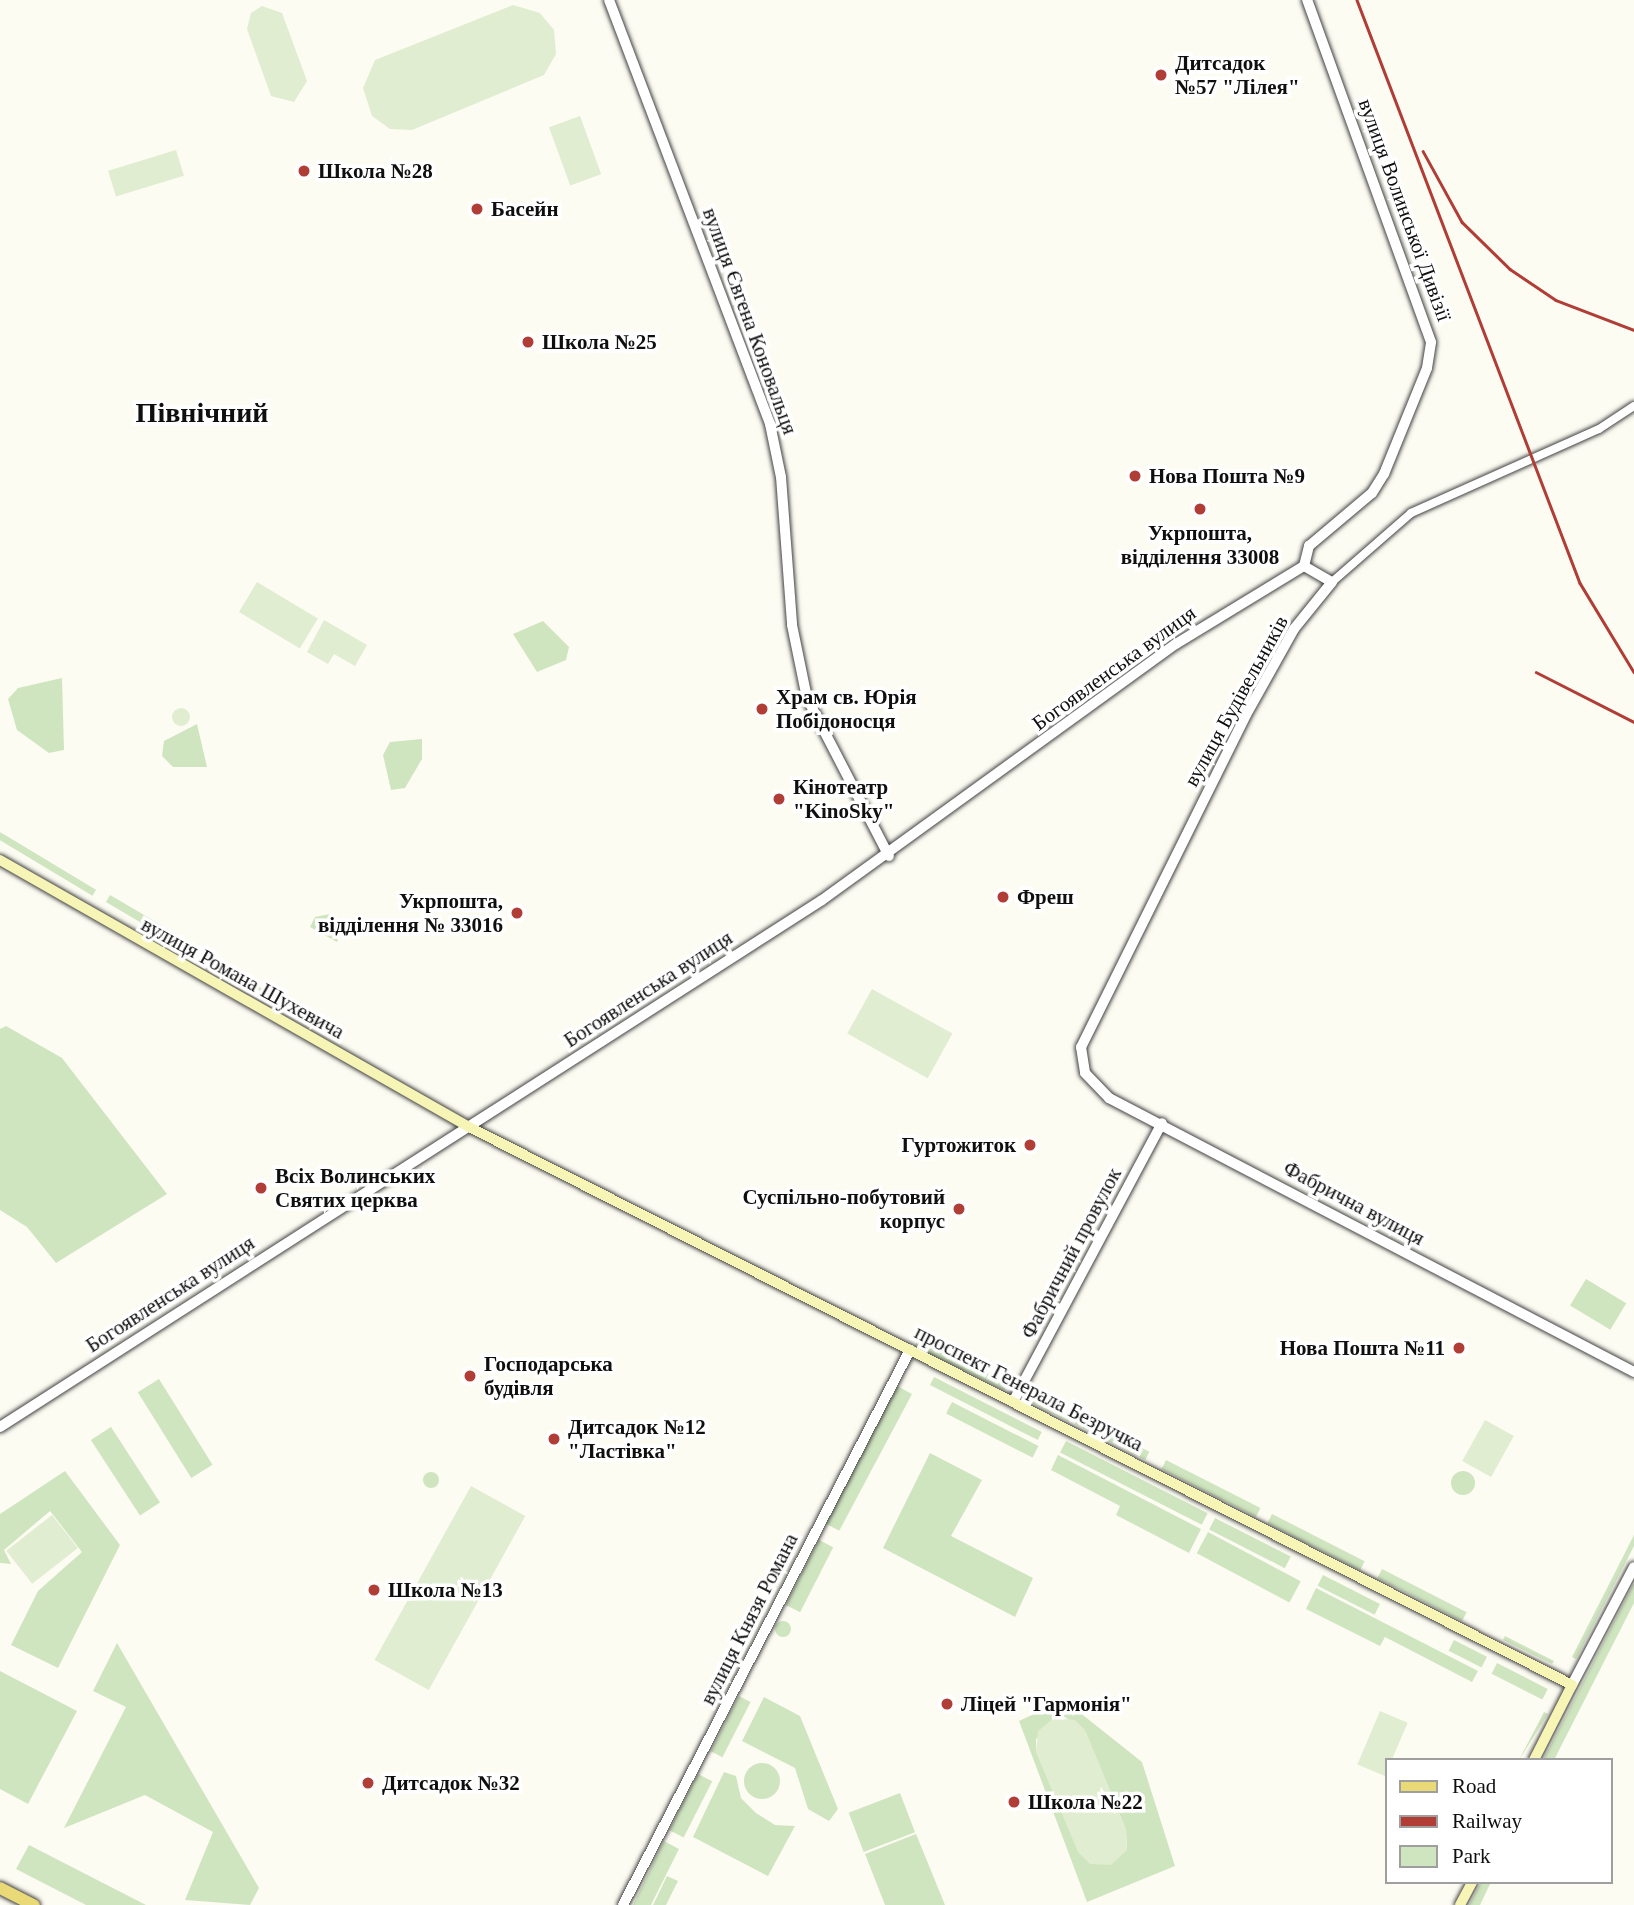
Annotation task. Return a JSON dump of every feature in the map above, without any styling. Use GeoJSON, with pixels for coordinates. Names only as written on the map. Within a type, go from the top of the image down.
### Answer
{"type":"FeatureCollection","features":[{"type":"Feature","properties":{"kind":"main road","name":"вулиця Романа Шухевича"},"geometry":{"type":"LineString","coordinates":[[0,860],[469,1126]]}},
{"type":"Feature","properties":{"kind":"main road","name":"проспект Генерала Безручка"},"geometry":{"type":"LineString","coordinates":[[469,1126],[1572,1685]]}},
{"type":"Feature","properties":{"kind":"main road"},"geometry":{"type":"LineString","coordinates":[[1535,1758],[1572,1685]]}},
{"type":"Feature","properties":{"kind":"main road"},"geometry":{"type":"LineString","coordinates":[[1461,1905],[1471,1884]]}},
{"type":"Feature","properties":{"kind":"main road"},"geometry":{"type":"LineString","coordinates":[[0,1888],[34,1905]]}},
{"type":"Feature","properties":{"kind":"street","name":"вулиця Євгена Коновальця"},"geometry":{"type":"LineString","coordinates":[[609,0],[770,424],[781,477],[792,625],[807,698],[889,856]]}},
{"type":"Feature","properties":{"kind":"street","name":"вулиця Волинської Дивізії"},"geometry":{"type":"LineString","coordinates":[[1304,566],[1309,546],[1372,493],[1384,474],[1427,368],[1431,342],[1307,0]]}},
{"type":"Feature","properties":{"kind":"street","name":"вулиця Будівельників"},"geometry":{"type":"LineString","coordinates":[[1081,1048],[1246,715],[1294,629],[1332,582],[1410,513],[1599,429],[1634,406]]}},
{"type":"Feature","properties":{"kind":"street","name":"Богоявленська вулиця"},"geometry":{"type":"LineString","coordinates":[[0,1427],[889,856],[1176,644],[1304,566]]}},
{"type":"Feature","properties":{"kind":"street"},"geometry":{"type":"LineString","coordinates":[[1304,566],[1332,582]]}},
{"type":"Feature","properties":{"kind":"street","name":"Фабрична вулиця"},"geometry":{"type":"LineString","coordinates":[[1081,1048],[1085,1073],[1110,1098],[1634,1372]]}},
{"type":"Feature","properties":{"kind":"street","name":"Фабричний провулок"},"geometry":{"type":"LineString","coordinates":[[1013,1402],[1162,1123]]}},
{"type":"Feature","properties":{"kind":"street","name":"вулиця Князя Романа"},"geometry":{"type":"LineString","coordinates":[[623,1905],[910,1350]]}},
{"type":"Feature","properties":{"kind":"street"},"geometry":{"type":"LineString","coordinates":[[1572,1685],[1634,1567]]}},
{"type":"Feature","properties":{"kind":"green space"},"geometry":{"type":"Polygon","coordinates":[[[513,5],[540,13],[554,30],[556,54],[544,75],[412,130],[390,129],[372,116],[363,88],[375,60],[513,5]]]}},
{"type":"Feature","properties":{"kind":"green space"},"geometry":{"type":"Polygon","coordinates":[[[262,6],[282,13],[307,81],[294,102],[271,96],[247,29],[251,13],[262,6]]]}},
{"type":"Feature","properties":{"kind":"green space"},"geometry":{"type":"Polygon","coordinates":[[[580,116],[601,174],[570,186],[549,127],[580,116]]]}},
{"type":"Feature","properties":{"kind":"green space"},"geometry":{"type":"Polygon","coordinates":[[[176,150],[184,176],[116,197],[108,171],[176,150]]]}},
{"type":"Feature","properties":{"kind":"green space"},"geometry":{"type":"Polygon","coordinates":[[[257,582],[318,619],[300,649],[239,612],[257,582]]]}},
{"type":"Feature","properties":{"kind":"green space"},"geometry":{"type":"Polygon","coordinates":[[[324,620],[367,645],[355,666],[334,654],[328,664],[307,652],[324,620]]]}},
{"type":"Feature","properties":{"kind":"green space"},"geometry":{"type":"Polygon","coordinates":[[[543,621],[569,647],[566,660],[537,672],[513,634],[543,621]]]}},
{"type":"Feature","properties":{"kind":"green space"},"geometry":{"type":"Polygon","coordinates":[[[62,678],[64,750],[49,753],[17,730],[8,699],[18,688],[62,678]]]}},
{"type":"Feature","properties":{"kind":"green space"},"geometry":{"type":"Polygon","coordinates":[[[177,708],[185,708],[190,717],[188,724],[177,726],[172,721],[172,713],[177,708]]]}},
{"type":"Feature","properties":{"kind":"green space"},"geometry":{"type":"Polygon","coordinates":[[[197,724],[207,767],[173,767],[162,756],[164,741],[197,724]]]}},
{"type":"Feature","properties":{"kind":"green space"},"geometry":{"type":"Polygon","coordinates":[[[422,739],[422,759],[405,788],[391,790],[383,755],[390,742],[422,739]]]}},
{"type":"Feature","properties":{"kind":"green space"},"geometry":{"type":"Polygon","coordinates":[[[0,832],[96,890],[92,896],[0,840],[0,832]]]}},
{"type":"Feature","properties":{"kind":"green space"},"geometry":{"type":"Polygon","coordinates":[[[110,895],[192,943],[197,956],[106,902],[110,895]]]}},
{"type":"Feature","properties":{"kind":"green space"},"geometry":{"type":"Polygon","coordinates":[[[330,914],[344,923],[337,942],[310,927],[315,917],[330,914]]]}},
{"type":"Feature","properties":{"kind":"green space"},"geometry":{"type":"Polygon","coordinates":[[[205,960],[219,960],[287,1005],[244,983],[205,960]]]}},
{"type":"Feature","properties":{"kind":"green space"},"geometry":{"type":"Polygon","coordinates":[[[872,989],[952,1034],[928,1078],[847,1034],[872,989]]]}},
{"type":"Feature","properties":{"kind":"green space"},"geometry":{"type":"Polygon","coordinates":[[[292,1003],[338,1029],[337,1031],[322,1029],[292,1003]]]}},
{"type":"Feature","properties":{"kind":"green space"},"geometry":{"type":"Polygon","coordinates":[[[6,1026],[62,1058],[167,1194],[56,1263],[27,1227],[0,1210],[0,1029],[6,1026]]]}},
{"type":"Feature","properties":{"kind":"green space"},"geometry":{"type":"Polygon","coordinates":[[[1586,1279],[1626,1303],[1610,1330],[1570,1306],[1586,1279]]]}},
{"type":"Feature","properties":{"kind":"green space"},"geometry":{"type":"Polygon","coordinates":[[[918,1339],[1008,1383],[1004,1390],[914,1346],[918,1339]]]}},
{"type":"Feature","properties":{"kind":"green space"},"geometry":{"type":"Polygon","coordinates":[[[934,1377],[1042,1432],[1038,1440],[930,1385],[934,1377]]]}},
{"type":"Feature","properties":{"kind":"green space"},"geometry":{"type":"Polygon","coordinates":[[[159,1379],[213,1465],[191,1478],[138,1392],[159,1379]]]}},
{"type":"Feature","properties":{"kind":"green space"},"geometry":{"type":"Polygon","coordinates":[[[897,1386],[912,1394],[839,1531],[824,1523],[897,1386]]]}},
{"type":"Feature","properties":{"kind":"green space"},"geometry":{"type":"Polygon","coordinates":[[[1036,1397],[1072,1415],[1068,1421],[1033,1403],[1036,1397]]]}},
{"type":"Feature","properties":{"kind":"green space"},"geometry":{"type":"Polygon","coordinates":[[[952,1402],[1038,1446],[1033,1458],[946,1414],[952,1402]]]}},
{"type":"Feature","properties":{"kind":"green space"},"geometry":{"type":"Polygon","coordinates":[[[1079,1416],[1149,1452],[1145,1460],[1075,1424],[1079,1416]]]}},
{"type":"Feature","properties":{"kind":"green space"},"geometry":{"type":"Polygon","coordinates":[[[1485,1420],[1514,1436],[1491,1477],[1462,1461],[1485,1420]]]}},
{"type":"Feature","properties":{"kind":"green space"},"geometry":{"type":"Polygon","coordinates":[[[111,1427],[160,1502],[140,1516],[91,1440],[111,1427]]]}},
{"type":"Feature","properties":{"kind":"green space"},"geometry":{"type":"Polygon","coordinates":[[[1066,1441],[1208,1513],[1202,1525],[1060,1453],[1066,1441]]]}},
{"type":"Feature","properties":{"kind":"green space"},"geometry":{"type":"Polygon","coordinates":[[[930,1453],[982,1480],[951,1536],[1033,1578],[1015,1617],[883,1548],[930,1453]]]}},
{"type":"Feature","properties":{"kind":"green space"},"geometry":{"type":"Polygon","coordinates":[[[1058,1455],[1201,1529],[1189,1553],[1116,1515],[1120,1506],[1051,1470],[1058,1455]]]}},
{"type":"Feature","properties":{"kind":"green space"},"geometry":{"type":"Polygon","coordinates":[[[1166,1460],[1260,1508],[1256,1517],[1161,1469],[1166,1460]]]}},
{"type":"Feature","properties":{"kind":"green space"},"geometry":{"type":"Polygon","coordinates":[[[65,1471],[120,1545],[58,1668],[11,1645],[38,1591],[82,1552],[50,1511],[4,1550],[11,1564],[0,1563],[0,1514],[65,1471]]]}},
{"type":"Feature","properties":{"kind":"green space"},"geometry":{"type":"Polygon","coordinates":[[[1463,1471],[1474,1478],[1475,1483],[1468,1494],[1463,1495],[1452,1488],[1451,1483],[1458,1472],[1463,1471]]]}},
{"type":"Feature","properties":{"kind":"green space"},"geometry":{"type":"Polygon","coordinates":[[[431,1472],[439,1480],[431,1488],[423,1480],[431,1472]]]}},
{"type":"Feature","properties":{"kind":"green space"},"geometry":{"type":"Polygon","coordinates":[[[471,1486],[525,1516],[429,1690],[375,1660],[471,1486]]]}},
{"type":"Feature","properties":{"kind":"green space"},"geometry":{"type":"Polygon","coordinates":[[[1272,1514],[1365,1561],[1360,1570],[1267,1523],[1272,1514]]]}},
{"type":"Feature","properties":{"kind":"green space"},"geometry":{"type":"Polygon","coordinates":[[[52,1515],[78,1548],[32,1584],[6,1551],[52,1515]]]}},
{"type":"Feature","properties":{"kind":"green space"},"geometry":{"type":"Polygon","coordinates":[[[1215,1518],[1291,1557],[1285,1568],[1209,1530],[1215,1518]]]}},
{"type":"Feature","properties":{"kind":"green space"},"geometry":{"type":"Polygon","coordinates":[[[1208,1532],[1301,1581],[1289,1602],[1197,1553],[1208,1532]]]}},
{"type":"Feature","properties":{"kind":"green space"},"geometry":{"type":"Polygon","coordinates":[[[1634,1535],[1634,1546],[1576,1659],[1572,1657],[1634,1535]]]}},
{"type":"Feature","properties":{"kind":"green space"},"geometry":{"type":"Polygon","coordinates":[[[819,1540],[833,1547],[800,1612],[786,1605],[819,1540]]]}},
{"type":"Feature","properties":{"kind":"green space"},"geometry":{"type":"Polygon","coordinates":[[[1382,1569],[1467,1612],[1462,1621],[1377,1578],[1382,1569]]]}},
{"type":"Feature","properties":{"kind":"green space"},"geometry":{"type":"Polygon","coordinates":[[[1323,1575],[1380,1604],[1375,1615],[1318,1586],[1323,1575]]]}},
{"type":"Feature","properties":{"kind":"green space"},"geometry":{"type":"Polygon","coordinates":[[[1634,1583],[1634,1603],[1555,1758],[1544,1758],[1634,1583]]]}},
{"type":"Feature","properties":{"kind":"green space"},"geometry":{"type":"Polygon","coordinates":[[[1316,1588],[1478,1671],[1472,1682],[1385,1637],[1380,1646],[1306,1609],[1316,1588]]]}},
{"type":"Feature","properties":{"kind":"green space"},"geometry":{"type":"Polygon","coordinates":[[[780,1621],[786,1621],[791,1629],[789,1635],[780,1637],[775,1632],[775,1626],[780,1621]]]}},
{"type":"Feature","properties":{"kind":"green space"},"geometry":{"type":"Polygon","coordinates":[[[1505,1636],[1554,1661],[1552,1664],[1503,1640],[1505,1636]]]}},
{"type":"Feature","properties":{"kind":"green space"},"geometry":{"type":"Polygon","coordinates":[[[1454,1640],[1487,1657],[1482,1667],[1449,1651],[1454,1640]]]}},
{"type":"Feature","properties":{"kind":"green space"},"geometry":{"type":"Polygon","coordinates":[[[117,1643],[259,1888],[250,1905],[185,1900],[213,1832],[145,1795],[64,1828],[126,1707],[93,1691],[117,1643]]]}},
{"type":"Feature","properties":{"kind":"green space"},"geometry":{"type":"Polygon","coordinates":[[[1497,1663],[1548,1689],[1542,1700],[1492,1674],[1497,1663]]]}},
{"type":"Feature","properties":{"kind":"green space"},"geometry":{"type":"Polygon","coordinates":[[[0,1671],[77,1711],[28,1804],[0,1789],[0,1671]]]}},
{"type":"Feature","properties":{"kind":"green space"},"geometry":{"type":"Polygon","coordinates":[[[739,1696],[751,1702],[722,1757],[711,1751],[739,1696]]]}},
{"type":"Feature","properties":{"kind":"green space"},"geometry":{"type":"Polygon","coordinates":[[[764,1697],[800,1716],[838,1809],[829,1821],[808,1809],[795,1768],[742,1741],[764,1697]]]}},
{"type":"Feature","properties":{"kind":"green space"},"geometry":{"type":"Polygon","coordinates":[[[1064,1700],[1142,1762],[1175,1866],[1087,1902],[1019,1721],[1064,1700]],[[1065,1717],[1036,1739],[1036,1752],[1127,1850],[1126,1830],[1086,1733],[1065,1717]]]}},
{"type":"Feature","properties":{"kind":"green space"},"geometry":{"type":"Polygon","coordinates":[[[1380,1711],[1408,1723],[1393,1758],[1386,1758],[1385,1776],[1357,1764],[1380,1711]]]}},
{"type":"Feature","properties":{"kind":"green space"},"geometry":{"type":"Polygon","coordinates":[[[1544,1712],[1548,1714],[1520,1758],[1544,1712]]]}},
{"type":"Feature","properties":{"kind":"green space"},"geometry":{"type":"Polygon","coordinates":[[[1054,1718],[1075,1720],[1085,1730],[1126,1830],[1127,1850],[1111,1865],[1090,1864],[1078,1852],[1036,1752],[1038,1731],[1054,1718]]]}},
{"type":"Feature","properties":{"kind":"green space"},"geometry":{"type":"Polygon","coordinates":[[[762,1763],[774,1769],[780,1781],[774,1793],[762,1799],[750,1793],[744,1781],[750,1769],[762,1763]]]}},
{"type":"Feature","properties":{"kind":"green space"},"geometry":{"type":"Polygon","coordinates":[[[724,1772],[736,1776],[741,1798],[756,1813],[775,1825],[795,1826],[768,1876],[693,1837],[724,1772]]]}},
{"type":"Feature","properties":{"kind":"green space"},"geometry":{"type":"Polygon","coordinates":[[[698,1774],[712,1781],[684,1837],[669,1830],[698,1774]]]}},
{"type":"Feature","properties":{"kind":"green space"},"geometry":{"type":"Polygon","coordinates":[[[900,1793],[915,1832],[864,1852],[849,1813],[900,1793]]]}},
{"type":"Feature","properties":{"kind":"green space"},"geometry":{"type":"Polygon","coordinates":[[[916,1834],[945,1905],[885,1905],[865,1854],[916,1834]]]}},
{"type":"Feature","properties":{"kind":"green space"},"geometry":{"type":"Polygon","coordinates":[[[664,1841],[679,1849],[651,1905],[633,1905],[664,1841]]]}},
{"type":"Feature","properties":{"kind":"green space"},"geometry":{"type":"Polygon","coordinates":[[[29,1845],[146,1905],[86,1905],[16,1869],[29,1845]]]}},
{"type":"Feature","properties":{"kind":"green space"},"geometry":{"type":"Polygon","coordinates":[[[667,1876],[678,1881],[666,1905],[653,1905],[667,1876]]]}},
{"type":"Feature","properties":{"kind":"green space"},"geometry":{"type":"Polygon","coordinates":[[[1480,1884],[1490,1884],[1480,1905],[1469,1905],[1480,1884]]]}},
{"type":"Feature","properties":{"kind":"railway"},"geometry":{"type":"LineString","coordinates":[[1357,0],[1580,583],[1634,672]]}},
{"type":"Feature","properties":{"kind":"railway"},"geometry":{"type":"LineString","coordinates":[[1423,151],[1462,222],[1510,269],[1556,300],[1634,330]]}},
{"type":"Feature","properties":{"kind":"railway"},"geometry":{"type":"LineString","coordinates":[[1536,672],[1634,722]]}},
{"type":"Feature","properties":{"kind":"place","name":"Дитсадок №57 \"Лілея\""},"geometry":{"type":"Point","coordinates":[1161,75]}},
{"type":"Feature","properties":{"kind":"place","name":"Школа №28"},"geometry":{"type":"Point","coordinates":[304,171]}},
{"type":"Feature","properties":{"kind":"place","name":"Басейн"},"geometry":{"type":"Point","coordinates":[477,209]}},
{"type":"Feature","properties":{"kind":"place","name":"Школа №25"},"geometry":{"type":"Point","coordinates":[528,342]}},
{"type":"Feature","properties":{"kind":"place","name":"Нова Пошта №9"},"geometry":{"type":"Point","coordinates":[1135,476]}},
{"type":"Feature","properties":{"kind":"place","name":"Укрпошта, відділення 33008"},"geometry":{"type":"Point","coordinates":[1200,509]}},
{"type":"Feature","properties":{"kind":"place","name":"Храм св. Юрія Побідоносця"},"geometry":{"type":"Point","coordinates":[762,709]}},
{"type":"Feature","properties":{"kind":"place","name":"Кінотеатр \"KinoSky\""},"geometry":{"type":"Point","coordinates":[779,799]}},
{"type":"Feature","properties":{"kind":"place","name":"Фреш"},"geometry":{"type":"Point","coordinates":[1003,897]}},
{"type":"Feature","properties":{"kind":"place","name":"Укрпошта, відділення № 33016"},"geometry":{"type":"Point","coordinates":[517,913]}},
{"type":"Feature","properties":{"kind":"place","name":"Гуртожиток"},"geometry":{"type":"Point","coordinates":[1030,1145]}},
{"type":"Feature","properties":{"kind":"place","name":"Всіх Волинських Святих церква"},"geometry":{"type":"Point","coordinates":[261,1188]}},
{"type":"Feature","properties":{"kind":"place","name":"Суспільно-побутовий корпус"},"geometry":{"type":"Point","coordinates":[959,1209]}},
{"type":"Feature","properties":{"kind":"place","name":"Нова Пошта №11"},"geometry":{"type":"Point","coordinates":[1459,1348]}},
{"type":"Feature","properties":{"kind":"place","name":"Господарська будівля"},"geometry":{"type":"Point","coordinates":[470,1376]}},
{"type":"Feature","properties":{"kind":"place","name":"Дитсадок №12 \"Ластівка\""},"geometry":{"type":"Point","coordinates":[554,1439]}},
{"type":"Feature","properties":{"kind":"place","name":"Школа №13"},"geometry":{"type":"Point","coordinates":[374,1590]}},
{"type":"Feature","properties":{"kind":"place","name":"Ліцей \"Гармонія\""},"geometry":{"type":"Point","coordinates":[947,1704]}},
{"type":"Feature","properties":{"kind":"place","name":"Дитсадок №32"},"geometry":{"type":"Point","coordinates":[368,1783]}},
{"type":"Feature","properties":{"kind":"place","name":"Школа №22"},"geometry":{"type":"Point","coordinates":[1014,1802]}},
{"type":"Feature","properties":{"kind":"district","name":"Північний"},"geometry":{"type":"Point","coordinates":[202,413]}}]}
